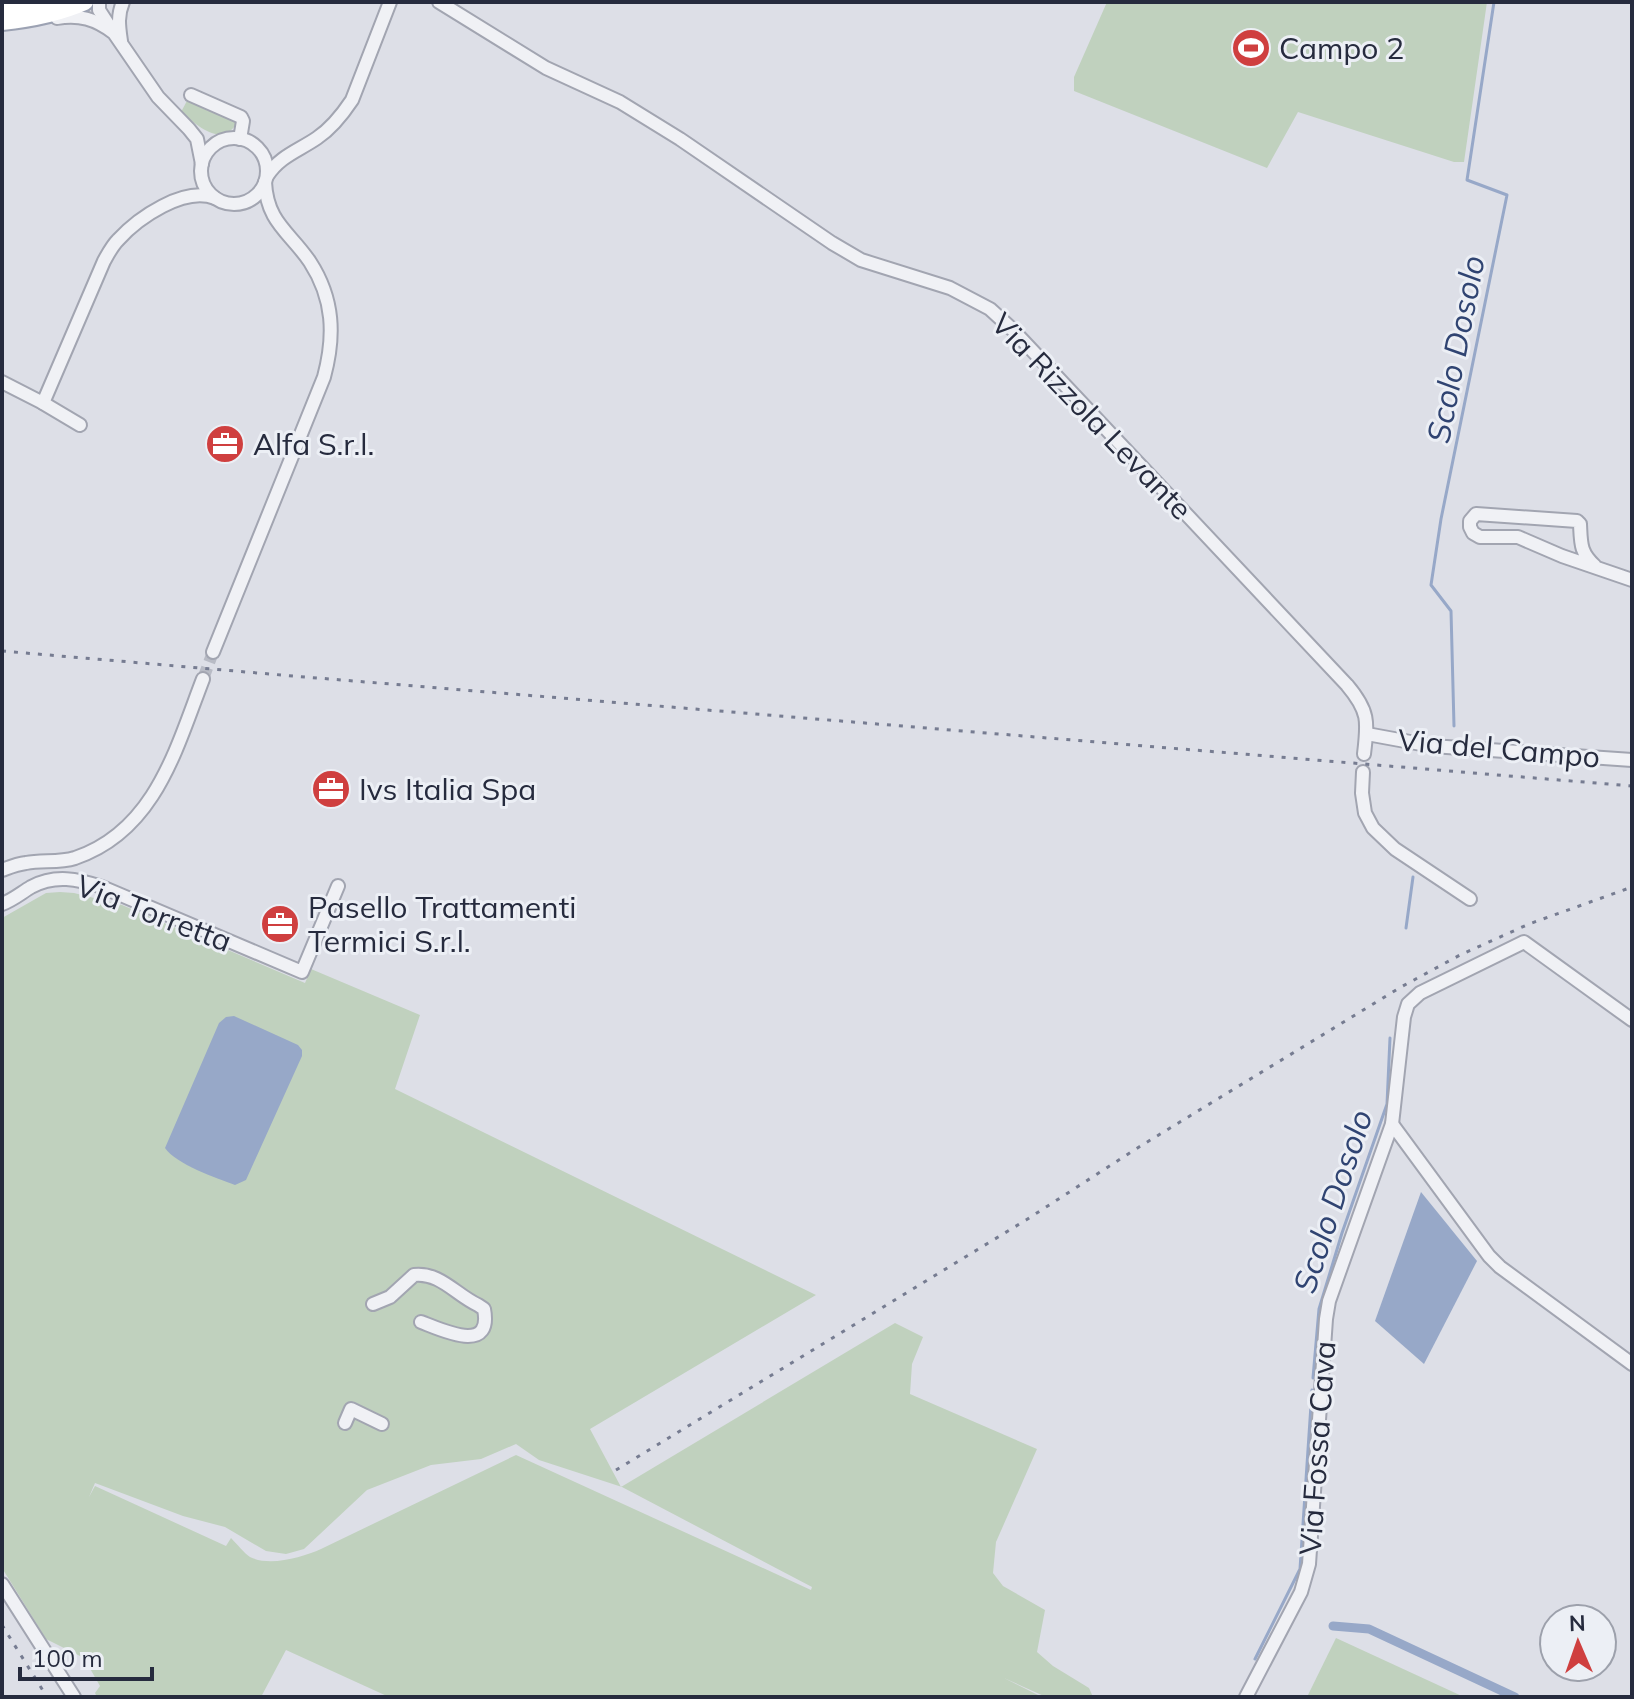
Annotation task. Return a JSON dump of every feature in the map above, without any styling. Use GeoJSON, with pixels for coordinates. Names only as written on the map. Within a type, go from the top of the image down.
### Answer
{"type":"FeatureCollection","features":[{"type":"Feature","properties":{"kind":"main road"},"geometry":{"type":"LineString","coordinates":[[2,10],[49,2]]}},
{"type":"Feature","properties":{"kind":"main road"},"geometry":{"type":"LineString","coordinates":[[2,24],[43,16],[85,2]]}},
{"type":"Feature","properties":{"kind":"street"},"geometry":{"type":"LineString","coordinates":[[99,2],[99,10],[117,33]]}},
{"type":"Feature","properties":{"kind":"street"},"geometry":{"type":"LineString","coordinates":[[109,2],[117,33],[128,56],[158,97],[189,129],[200,147],[206,189],[215,198]]}},
{"type":"Feature","properties":{"kind":"street"},"geometry":{"type":"LineString","coordinates":[[117,33],[123,2]]}},
{"type":"Feature","properties":{"kind":"street"},"geometry":{"type":"LineString","coordinates":[[235,204],[249,201],[257,195],[273,166],[321,136],[343,114],[352,100],[390,2]]}},
{"type":"Feature","properties":{"kind":"street","name":"Via Rizzola Levante"},"geometry":{"type":"LineString","coordinates":[[439,2],[546,68],[620,102],[861,260],[950,288],[990,309],[1347,685],[1360,701],[1365,714],[1367,734],[1364,754]]}},
{"type":"Feature","properties":{"kind":"street"},"geometry":{"type":"LineString","coordinates":[[2,24],[80,16],[117,33]]}},
{"type":"Feature","properties":{"kind":"street"},"geometry":{"type":"LineString","coordinates":[[191,95],[241,117],[240,139]]}},
{"type":"Feature","properties":{"kind":"street"},"geometry":{"type":"LineString","coordinates":[[189,129],[208,136],[247,141],[259,150],[265,161],[267,201],[272,216],[311,262],[329,306],[332,329],[331,351],[315,399],[213,652]]}},
{"type":"Feature","properties":{"kind":"street"},"geometry":{"type":"LineString","coordinates":[[43,403],[115,242],[154,211],[185,196],[198,182],[205,155],[212,146],[226,139]]}},
{"type":"Feature","properties":{"kind":"street"},"geometry":{"type":"LineString","coordinates":[[259,150],[289,154]]}},
{"type":"Feature","properties":{"kind":"street"},"geometry":{"type":"LineString","coordinates":[[185,196],[208,195],[227,203],[245,204],[272,216]]}},
{"type":"Feature","properties":{"kind":"street"},"geometry":{"type":"LineString","coordinates":[[2,382],[80,425]]}},
{"type":"Feature","properties":{"kind":"street"},"geometry":{"type":"LineString","coordinates":[[1595,566],[1585,557],[1577,521],[1476,514],[1470,521],[1473,533],[1480,537],[1518,537],[1632,580]]}},
{"type":"Feature","properties":{"kind":"street"},"geometry":{"type":"LineString","coordinates":[[2,870],[26,863],[60,861],[79,856],[105,843],[128,826],[148,804],[164,777],[203,679]]}},
{"type":"Feature","properties":{"kind":"street","name":"Via del Campo"},"geometry":{"type":"LineString","coordinates":[[1367,734],[1432,746],[1632,760]]}},
{"type":"Feature","properties":{"kind":"street"},"geometry":{"type":"LineString","coordinates":[[1363,772],[1365,813],[1373,828],[1395,849],[1470,899]]}},
{"type":"Feature","properties":{"kind":"street","name":"Via Torretta"},"geometry":{"type":"LineString","coordinates":[[4,902],[43,882],[76,879],[102,887],[302,972],[338,886]]}},
{"type":"Feature","properties":{"kind":"street","name":"Via Fossa Cava"},"geometry":{"type":"LineString","coordinates":[[1246,1697],[1301,1592],[1306,1576],[1329,1301],[1392,1124],[1408,1004],[1420,993],[1524,942],[1632,1020]]}},
{"type":"Feature","properties":{"kind":"street"},"geometry":{"type":"LineString","coordinates":[[1392,1124],[1489,1256],[1632,1364]]}},
{"type":"Feature","properties":{"kind":"street"},"geometry":{"type":"LineString","coordinates":[[373,1304],[390,1297],[414,1275],[427,1275],[436,1277],[484,1309],[485,1324],[473,1337],[464,1337],[421,1322]]}},
{"type":"Feature","properties":{"kind":"street"},"geometry":{"type":"LineString","coordinates":[[345,1423],[351,1409],[382,1424]]}},
{"type":"Feature","properties":{"kind":"street"},"geometry":{"type":"LineString","coordinates":[[2,1584],[74,1697]]}},
{"type":"Feature","properties":{"kind":"green space"},"geometry":{"type":"Polygon","coordinates":[[[1107,2],[1487,2],[1464,162],[1454,162],[1298,112],[1267,168],[1074,91],[1074,77],[1107,2]]]}},
{"type":"Feature","properties":{"kind":"green space"},"geometry":{"type":"Polygon","coordinates":[[[188,99],[208,111],[212,108],[234,118],[237,123],[224,134],[209,132],[181,112],[188,99]]]}},
{"type":"Feature","properties":{"kind":"green space"},"geometry":{"type":"Polygon","coordinates":[[[46,893],[74,893],[122,905],[305,983],[311,969],[420,1015],[395,1089],[816,1295],[590,1429],[621,1487],[895,1323],[923,1337],[912,1364],[910,1394],[1037,1449],[996,1542],[993,1573],[1003,1586],[1045,1610],[1037,1652],[1053,1666],[1089,1688],[1093,1697],[1046,1697],[1004,1678],[1042,1697],[389,1697],[286,1650],[261,1697],[97,1697],[95,1693],[100,1686],[84,1658],[46,1639],[2,1568],[2,918],[46,893]],[[516,1444],[481,1459],[431,1465],[367,1490],[304,1549],[286,1554],[266,1551],[225,1527],[183,1516],[95,1483],[89,1497],[95,1486],[226,1546],[231,1538],[250,1557],[277,1561],[321,1549],[516,1455],[811,1590],[812,1587],[621,1487],[539,1460],[516,1444]]]}},
{"type":"Feature","properties":{"kind":"green space"},"geometry":{"type":"Polygon","coordinates":[[[1336,1638],[1464,1697],[1307,1697],[1336,1638]]]}},
{"type":"Feature","properties":{"kind":"water"},"geometry":{"type":"Polygon","coordinates":[[[234,1016],[298,1045],[302,1050],[246,1180],[235,1185],[187,1165],[165,1148],[219,1023],[226,1017],[234,1016]]]}},
{"type":"Feature","properties":{"kind":"water"},"geometry":{"type":"Polygon","coordinates":[[[1421,1192],[1477,1261],[1424,1364],[1375,1321],[1421,1192]]]}},
{"type":"Feature","properties":{"kind":"waterway","name":"Scolo Dosolo"},"geometry":{"type":"LineString","coordinates":[[1454,726],[1451,611],[1431,585],[1441,519],[1507,195],[1467,180],[1494,2]]}},
{"type":"Feature","properties":{"kind":"waterway","name":"Scolo Dosolo"},"geometry":{"type":"LineString","coordinates":[[1406,928],[1413,877]]}},
{"type":"Feature","properties":{"kind":"waterway","name":"Scolo Dosolo"},"geometry":{"type":"LineString","coordinates":[[1313,1378],[1319,1309],[1387,1104],[1390,1038]]}},
{"type":"Feature","properties":{"kind":"waterway","name":"Scolo Dosolo"},"geometry":{"type":"LineString","coordinates":[[1255,1659],[1300,1569],[1312,1390]]}},
{"type":"Feature","properties":{"kind":"waterway"},"geometry":{"type":"LineString","coordinates":[[1333,1626],[1369,1629],[1515,1697]]}},
{"type":"Feature","properties":{"kind":"tunnel"},"geometry":{"type":"LineString","coordinates":[[203,679],[213,652]]}},
{"type":"Feature","properties":{"kind":"railway"},"geometry":{"type":"LineString","coordinates":[[2,651],[1632,786]]}},
{"type":"Feature","properties":{"kind":"railway"},"geometry":{"type":"LineString","coordinates":[[616,1470],[1401,987],[1460,955],[1529,924],[1632,887]]}},
{"type":"Feature","properties":{"kind":"railway"},"geometry":{"type":"LineString","coordinates":[[2,1625],[47,1697]]}},
{"type":"Feature","properties":{"kind":"place","name":"Campo 2"},"geometry":{"type":"Point","coordinates":[1251,48]}},
{"type":"Feature","properties":{"kind":"place","name":"Alfa S.r.l."},"geometry":{"type":"Point","coordinates":[225,444]}},
{"type":"Feature","properties":{"kind":"place","name":"Ivs Italia Spa"},"geometry":{"type":"Point","coordinates":[331,789]}},
{"type":"Feature","properties":{"kind":"place","name":"Pasello Trattamenti Termici S.r.l."},"geometry":{"type":"Point","coordinates":[280,924]}}]}
